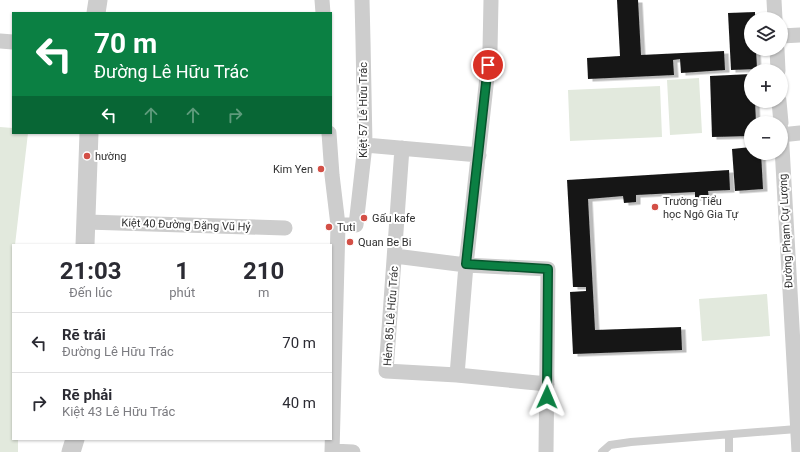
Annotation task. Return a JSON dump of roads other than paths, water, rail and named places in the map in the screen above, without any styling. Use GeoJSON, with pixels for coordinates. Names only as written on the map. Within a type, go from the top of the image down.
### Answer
{"type":"FeatureCollection","features":[{"type":"Feature","properties":{"kind":"street"},"geometry":{"type":"LineString","coordinates":[[96,12],[98,0]]}},
{"type":"Feature","properties":{"kind":"street"},"geometry":{"type":"LineString","coordinates":[[322,0],[323,12]]}},
{"type":"Feature","properties":{"kind":"street","name":"Kiệt 57 Lê Hữu Trác"},"geometry":{"type":"LineString","coordinates":[[338,225],[356,226],[365,145],[362,0]]}},
{"type":"Feature","properties":{"kind":"street"},"geometry":{"type":"LineString","coordinates":[[458,375],[466,264],[490,50],[491,0]]}},
{"type":"Feature","properties":{"kind":"street"},"geometry":{"type":"LineString","coordinates":[[774,0],[775,12]]}},
{"type":"Feature","properties":{"kind":"street"},"geometry":{"type":"LineString","coordinates":[[788,36],[800,35]]}},
{"type":"Feature","properties":{"kind":"street"},"geometry":{"type":"LineString","coordinates":[[0,41],[12,42]]}},
{"type":"Feature","properties":{"kind":"street"},"geometry":{"type":"LineString","coordinates":[[85,244],[89,134]]}},
{"type":"Feature","properties":{"kind":"street"},"geometry":{"type":"LineString","coordinates":[[329,134],[338,225],[332,451],[353,452]]}},
{"type":"Feature","properties":{"kind":"street"},"geometry":{"type":"LineString","coordinates":[[788,135],[800,134]]}},
{"type":"Feature","properties":{"kind":"street"},"geometry":{"type":"LineString","coordinates":[[365,145],[479,155]]}},
{"type":"Feature","properties":{"kind":"street","name":"Hẻm 85 Lê Hữu Trác"},"geometry":{"type":"LineString","coordinates":[[402,148],[386,371],[458,375],[547,384]]}},
{"type":"Feature","properties":{"kind":"street","name":"Đường Phạm Cự Lượng"},"geometry":{"type":"LineString","coordinates":[[783,160],[795,306],[799,452]]}},
{"type":"Feature","properties":{"kind":"street","name":"Kiệt 40 Đường Đặng Vũ Hỷ"},"geometry":{"type":"LineString","coordinates":[[86,222],[285,228]]}},
{"type":"Feature","properties":{"kind":"street"},"geometry":{"type":"LineString","coordinates":[[395,256],[466,264],[548,269],[546,452]]}},
{"type":"Feature","properties":{"kind":"street"},"geometry":{"type":"LineString","coordinates":[[71,452],[75,440]]}},
{"type":"Feature","properties":{"kind":"lane"},"geometry":{"type":"LineString","coordinates":[[602,452],[610,445],[617,444],[799,429]]}},
{"type":"Feature","properties":{"kind":"lane"},"geometry":{"type":"LineString","coordinates":[[729,435],[729,452]]}},
{"type":"Feature","properties":{"kind":"place","name":"hường"},"geometry":{"type":"Point","coordinates":[87,156]}},
{"type":"Feature","properties":{"kind":"place","name":"Kim Yen"},"geometry":{"type":"Point","coordinates":[321,169]}},
{"type":"Feature","properties":{"kind":"place","name":"Trường Tiểu học Ngô Gia Tự"},"geometry":{"type":"Point","coordinates":[655,207]}},
{"type":"Feature","properties":{"kind":"place","name":"Gấu kafe"},"geometry":{"type":"Point","coordinates":[364,218]}},
{"type":"Feature","properties":{"kind":"place","name":"Tuti"},"geometry":{"type":"Point","coordinates":[329,227]}},
{"type":"Feature","properties":{"kind":"place","name":"Quan Be Bi"},"geometry":{"type":"Point","coordinates":[350,242]}}]}
